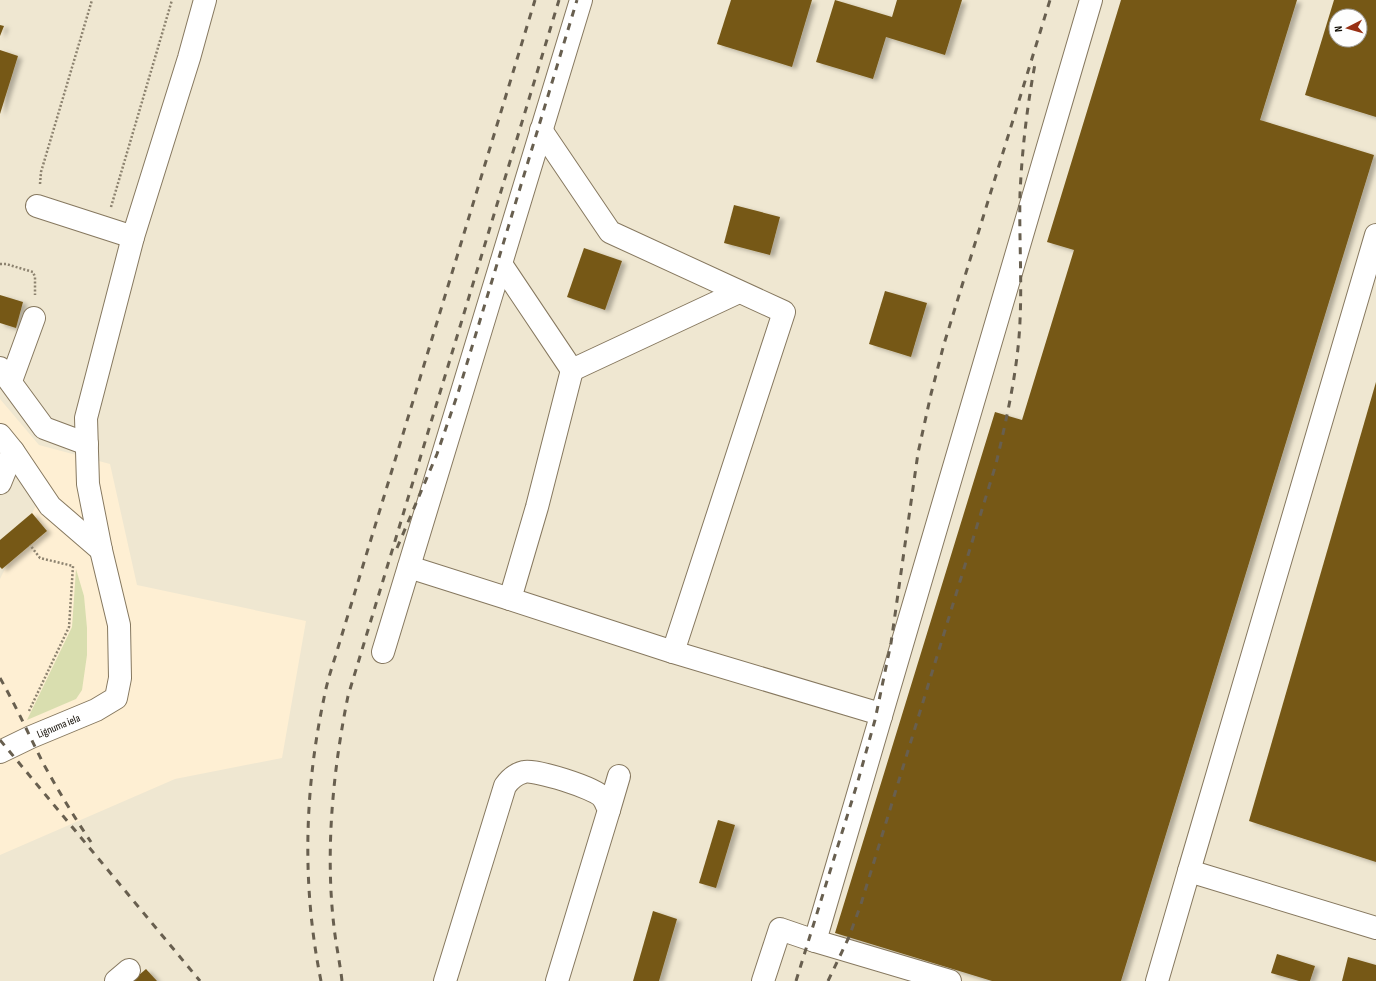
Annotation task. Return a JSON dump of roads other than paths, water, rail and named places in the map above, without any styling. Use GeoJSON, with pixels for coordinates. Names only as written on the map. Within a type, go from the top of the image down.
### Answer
{"type":"FeatureCollection","features":[{"type":"Feature","properties":{"kind":"street"},"geometry":{"type":"LineString","coordinates":[[101,550],[88,484],[86,418],[133,237],[189,58],[205,0]]}},
{"type":"Feature","properties":{"kind":"street"},"geometry":{"type":"LineString","coordinates":[[383,652],[581,0]]}},
{"type":"Feature","properties":{"kind":"street"},"geometry":{"type":"LineString","coordinates":[[815,941],[1091,0]]}},
{"type":"Feature","properties":{"kind":"street"},"geometry":{"type":"LineString","coordinates":[[541,130],[610,232],[784,312],[673,652]]}},
{"type":"Feature","properties":{"kind":"street"},"geometry":{"type":"LineString","coordinates":[[37,206],[133,237]]}},
{"type":"Feature","properties":{"kind":"street"},"geometry":{"type":"LineString","coordinates":[[1156,981],[1376,235]]}},
{"type":"Feature","properties":{"kind":"street"},"geometry":{"type":"LineString","coordinates":[[501,264],[572,370],[537,507],[510,599]]}},
{"type":"Feature","properties":{"kind":"street"},"geometry":{"type":"LineString","coordinates":[[572,370],[739,292]]}},
{"type":"Feature","properties":{"kind":"street"},"geometry":{"type":"LineString","coordinates":[[34,318],[6,374],[44,428],[87,444]]}},
{"type":"Feature","properties":{"kind":"street"},"geometry":{"type":"LineString","coordinates":[[7,443],[50,506],[101,550]]}},
{"type":"Feature","properties":{"kind":"street"},"geometry":{"type":"LineString","coordinates":[[0,483],[7,443]]}},
{"type":"Feature","properties":{"kind":"street","name":"Lignuma iela"},"geometry":{"type":"LineString","coordinates":[[0,752],[31,737],[96,710],[116,698],[120,678],[118,625],[101,550]]}},
{"type":"Feature","properties":{"kind":"street"},"geometry":{"type":"LineString","coordinates":[[410,567],[673,652],[869,710],[881,716]]}},
{"type":"Feature","properties":{"kind":"street"},"geometry":{"type":"LineString","coordinates":[[445,981],[505,786],[512,777],[524,772],[535,771],[592,789],[602,796],[609,810]]}},
{"type":"Feature","properties":{"kind":"street"},"geometry":{"type":"LineString","coordinates":[[557,981],[619,776]]}},
{"type":"Feature","properties":{"kind":"street"},"geometry":{"type":"LineString","coordinates":[[1189,871],[1376,928]]}},
{"type":"Feature","properties":{"kind":"street"},"geometry":{"type":"LineString","coordinates":[[763,981],[780,929],[815,941],[950,981]]}},
{"type":"Feature","properties":{"kind":"railway"},"geometry":{"type":"LineString","coordinates":[[321,981],[311,910],[308,875],[308,840],[312,769],[325,692],[535,0]]}},
{"type":"Feature","properties":{"kind":"railway"},"geometry":{"type":"LineString","coordinates":[[342,981],[331,898],[330,869],[332,811],[338,753],[348,696],[559,0]]}},
{"type":"Feature","properties":{"kind":"railway"},"geometry":{"type":"LineString","coordinates":[[397,548],[437,454],[458,393],[577,0]]}},
{"type":"Feature","properties":{"kind":"railway"},"geometry":{"type":"LineString","coordinates":[[796,981],[858,781],[875,720],[891,643],[918,453],[931,394],[944,344],[1050,0]]}},
{"type":"Feature","properties":{"kind":"railway"},"geometry":{"type":"LineString","coordinates":[[828,981],[849,937],[861,904],[996,464],[1011,393],[1019,339],[1021,305],[1020,194],[1025,129],[1035,64]]}},
{"type":"Feature","properties":{"kind":"railway"},"geometry":{"type":"LineString","coordinates":[[0,678],[43,763],[78,823],[91,842]]}},
{"type":"Feature","properties":{"kind":"railway"},"geometry":{"type":"LineString","coordinates":[[0,740],[200,981]]}}]}
